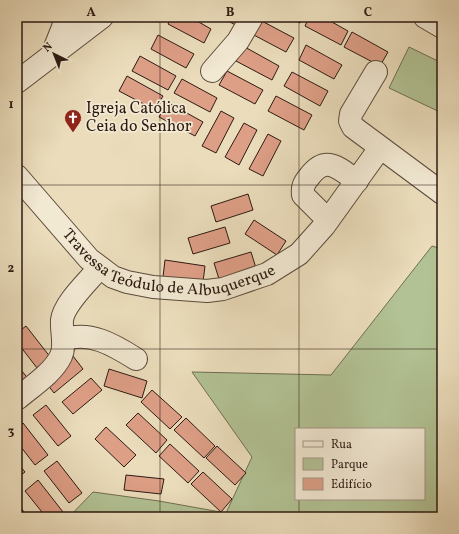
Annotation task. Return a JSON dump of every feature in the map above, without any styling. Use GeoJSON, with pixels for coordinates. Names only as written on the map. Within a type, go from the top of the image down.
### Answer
{"type":"FeatureCollection","features":[{"type":"Feature","properties":{"kind":"street"},"geometry":{"type":"LineString","coordinates":[[52,55],[67,17]]}},
{"type":"Feature","properties":{"kind":"street"},"geometry":{"type":"LineString","coordinates":[[17,82],[102,17]]}},
{"type":"Feature","properties":{"kind":"street"},"geometry":{"type":"LineString","coordinates":[[212,71],[238,41],[252,17]]}},
{"type":"Feature","properties":{"kind":"street"},"geometry":{"type":"LineString","coordinates":[[425,17],[442,27]]}},
{"type":"Feature","properties":{"kind":"street"},"geometry":{"type":"LineString","coordinates":[[376,72],[354,106],[350,121],[358,132],[442,193]]}},
{"type":"Feature","properties":{"kind":"street","name":"Travessa Teódulo de Albuquerque"},"geometry":{"type":"LineString","coordinates":[[17,176],[99,268],[113,277],[127,282],[153,287],[189,291],[224,289],[267,274],[299,254],[313,240],[380,148]]}},
{"type":"Feature","properties":{"kind":"street"},"geometry":{"type":"LineString","coordinates":[[328,220],[303,195],[304,184],[314,169],[326,164],[333,165],[357,181]]}},
{"type":"Feature","properties":{"kind":"street"},"geometry":{"type":"LineString","coordinates":[[17,399],[54,365],[60,357],[63,340],[62,318],[66,308],[99,268]]}},
{"type":"Feature","properties":{"kind":"street"},"geometry":{"type":"LineString","coordinates":[[63,340],[78,336],[99,340],[118,348],[136,359]]}},
{"type":"Feature","properties":{"kind":"green space"},"geometry":{"type":"Polygon","coordinates":[[[409,47],[442,63],[442,113],[389,88],[409,47]]]}},
{"type":"Feature","properties":{"kind":"green space"},"geometry":{"type":"Polygon","coordinates":[[[432,246],[442,249],[442,517],[69,517],[93,492],[159,501],[226,513],[252,457],[192,372],[331,375],[432,246]]]}},
{"type":"Feature","properties":{"kind":"building"},"geometry":{"type":"Polygon","coordinates":[[[172,17],[190,17],[211,29],[204,43],[168,24],[172,17]]]}},
{"type":"Feature","properties":{"kind":"building"},"geometry":{"type":"Polygon","coordinates":[[[221,17],[245,17],[239,27],[221,17]]]}},
{"type":"Feature","properties":{"kind":"building"},"geometry":{"type":"Polygon","coordinates":[[[288,17],[303,17],[300,23],[288,17]]]}},
{"type":"Feature","properties":{"kind":"building"},"geometry":{"type":"Polygon","coordinates":[[[309,17],[323,17],[348,31],[341,45],[305,26],[309,17]]]}},
{"type":"Feature","properties":{"kind":"building"},"geometry":{"type":"Polygon","coordinates":[[[258,19],[294,38],[286,52],[250,33],[258,19]]]}},
{"type":"Feature","properties":{"kind":"building"},"geometry":{"type":"Polygon","coordinates":[[[352,32],[388,52],[380,66],[344,47],[352,32]]]}},
{"type":"Feature","properties":{"kind":"building"},"geometry":{"type":"Polygon","coordinates":[[[158,35],[194,54],[186,68],[151,49],[158,35]]]}},
{"type":"Feature","properties":{"kind":"building"},"geometry":{"type":"Polygon","coordinates":[[[306,45],[342,65],[334,79],[299,60],[306,45]]]}},
{"type":"Feature","properties":{"kind":"building"},"geometry":{"type":"Polygon","coordinates":[[[243,46],[279,66],[272,80],[236,61],[243,46]]]}},
{"type":"Feature","properties":{"kind":"building"},"geometry":{"type":"Polygon","coordinates":[[[140,56],[176,76],[168,90],[132,71],[140,56]]]}},
{"type":"Feature","properties":{"kind":"building"},"geometry":{"type":"Polygon","coordinates":[[[227,71],[263,90],[255,104],[219,85],[227,71]]]}},
{"type":"Feature","properties":{"kind":"building"},"geometry":{"type":"Polygon","coordinates":[[[292,72],[328,91],[320,106],[284,86],[292,72]]]}},
{"type":"Feature","properties":{"kind":"building"},"geometry":{"type":"Polygon","coordinates":[[[127,76],[163,96],[155,110],[119,91],[127,76]]]}},
{"type":"Feature","properties":{"kind":"building"},"geometry":{"type":"Polygon","coordinates":[[[182,79],[217,98],[210,112],[174,93],[182,79]]]}},
{"type":"Feature","properties":{"kind":"building"},"geometry":{"type":"Polygon","coordinates":[[[276,96],[312,115],[304,130],[268,111],[276,96]]]}},
{"type":"Feature","properties":{"kind":"building"},"geometry":{"type":"Polygon","coordinates":[[[167,102],[203,122],[195,136],[159,117],[167,102]]]}},
{"type":"Feature","properties":{"kind":"building"},"geometry":{"type":"Polygon","coordinates":[[[221,111],[234,118],[216,153],[202,146],[221,111]]]}},
{"type":"Feature","properties":{"kind":"building"},"geometry":{"type":"Polygon","coordinates":[[[244,123],[257,130],[239,165],[225,157],[244,123]]]}},
{"type":"Feature","properties":{"kind":"building"},"geometry":{"type":"Polygon","coordinates":[[[268,134],[281,141],[263,176],[249,169],[268,134]]]}},
{"type":"Feature","properties":{"kind":"building"},"geometry":{"type":"Polygon","coordinates":[[[248,194],[253,210],[216,222],[211,206],[248,194]]]}},
{"type":"Feature","properties":{"kind":"building"},"geometry":{"type":"Polygon","coordinates":[[[254,220],[286,241],[277,255],[245,234],[254,220]]]}},
{"type":"Feature","properties":{"kind":"building"},"geometry":{"type":"Polygon","coordinates":[[[225,227],[230,243],[193,254],[188,238],[225,227]]]}},
{"type":"Feature","properties":{"kind":"building"},"geometry":{"type":"Polygon","coordinates":[[[251,252],[256,268],[219,279],[214,263],[251,252]]]}},
{"type":"Feature","properties":{"kind":"building"},"geometry":{"type":"Polygon","coordinates":[[[165,260],[205,266],[203,282],[163,277],[165,260]]]}},
{"type":"Feature","properties":{"kind":"building"},"geometry":{"type":"Polygon","coordinates":[[[26,326],[51,358],[37,368],[17,342],[17,333],[26,326]]]}},
{"type":"Feature","properties":{"kind":"building"},"geometry":{"type":"Polygon","coordinates":[[[73,356],[83,369],[54,393],[44,380],[73,356]]]}},
{"type":"Feature","properties":{"kind":"building"},"geometry":{"type":"Polygon","coordinates":[[[17,365],[30,381],[17,391],[17,365]]]}},
{"type":"Feature","properties":{"kind":"building"},"geometry":{"type":"Polygon","coordinates":[[[109,369],[147,381],[142,398],[104,386],[109,369]]]}},
{"type":"Feature","properties":{"kind":"building"},"geometry":{"type":"Polygon","coordinates":[[[91,378],[102,390],[73,414],[62,402],[91,378]]]}},
{"type":"Feature","properties":{"kind":"building"},"geometry":{"type":"Polygon","coordinates":[[[152,390],[182,417],[170,429],[141,402],[152,390]]]}},
{"type":"Feature","properties":{"kind":"building"},"geometry":{"type":"Polygon","coordinates":[[[46,405],[71,436],[58,446],[33,415],[46,405]]]}},
{"type":"Feature","properties":{"kind":"building"},"geometry":{"type":"Polygon","coordinates":[[[138,413],[167,440],[156,453],[126,425],[138,413]]]}},
{"type":"Feature","properties":{"kind":"building"},"geometry":{"type":"Polygon","coordinates":[[[186,418],[215,446],[204,458],[174,430],[186,418]]]}},
{"type":"Feature","properties":{"kind":"building"},"geometry":{"type":"Polygon","coordinates":[[[23,423],[48,455],[35,465],[17,442],[17,428],[23,423]]]}},
{"type":"Feature","properties":{"kind":"building"},"geometry":{"type":"Polygon","coordinates":[[[106,427],[136,455],[124,467],[95,439],[106,427]]]}},
{"type":"Feature","properties":{"kind":"building"},"geometry":{"type":"Polygon","coordinates":[[[170,444],[199,471],[188,483],[159,456],[170,444]]]}},
{"type":"Feature","properties":{"kind":"building"},"geometry":{"type":"Polygon","coordinates":[[[217,446],[246,473],[235,485],[206,458],[217,446]]]}},
{"type":"Feature","properties":{"kind":"building"},"geometry":{"type":"Polygon","coordinates":[[[57,461],[82,493],[69,503],[44,471],[57,461]]]}},
{"type":"Feature","properties":{"kind":"building"},"geometry":{"type":"Polygon","coordinates":[[[17,462],[25,472],[17,478],[17,462]]]}},
{"type":"Feature","properties":{"kind":"building"},"geometry":{"type":"Polygon","coordinates":[[[203,472],[232,499],[221,512],[191,484],[203,472]]]}},
{"type":"Feature","properties":{"kind":"building"},"geometry":{"type":"Polygon","coordinates":[[[126,475],[164,479],[161,494],[124,490],[126,475]]]}},
{"type":"Feature","properties":{"kind":"building"},"geometry":{"type":"Polygon","coordinates":[[[38,480],[63,512],[56,517],[46,517],[25,491],[38,480]]]}},
{"type":"Feature","properties":{"kind":"building"},"geometry":{"type":"Polygon","coordinates":[[[17,503],[28,517],[17,517],[17,503]]]}},
{"type":"Feature","properties":{"kind":"place","name":"Igreja Católica Ceia do Senhor"},"geometry":{"type":"Point","coordinates":[73,133]}}]}
